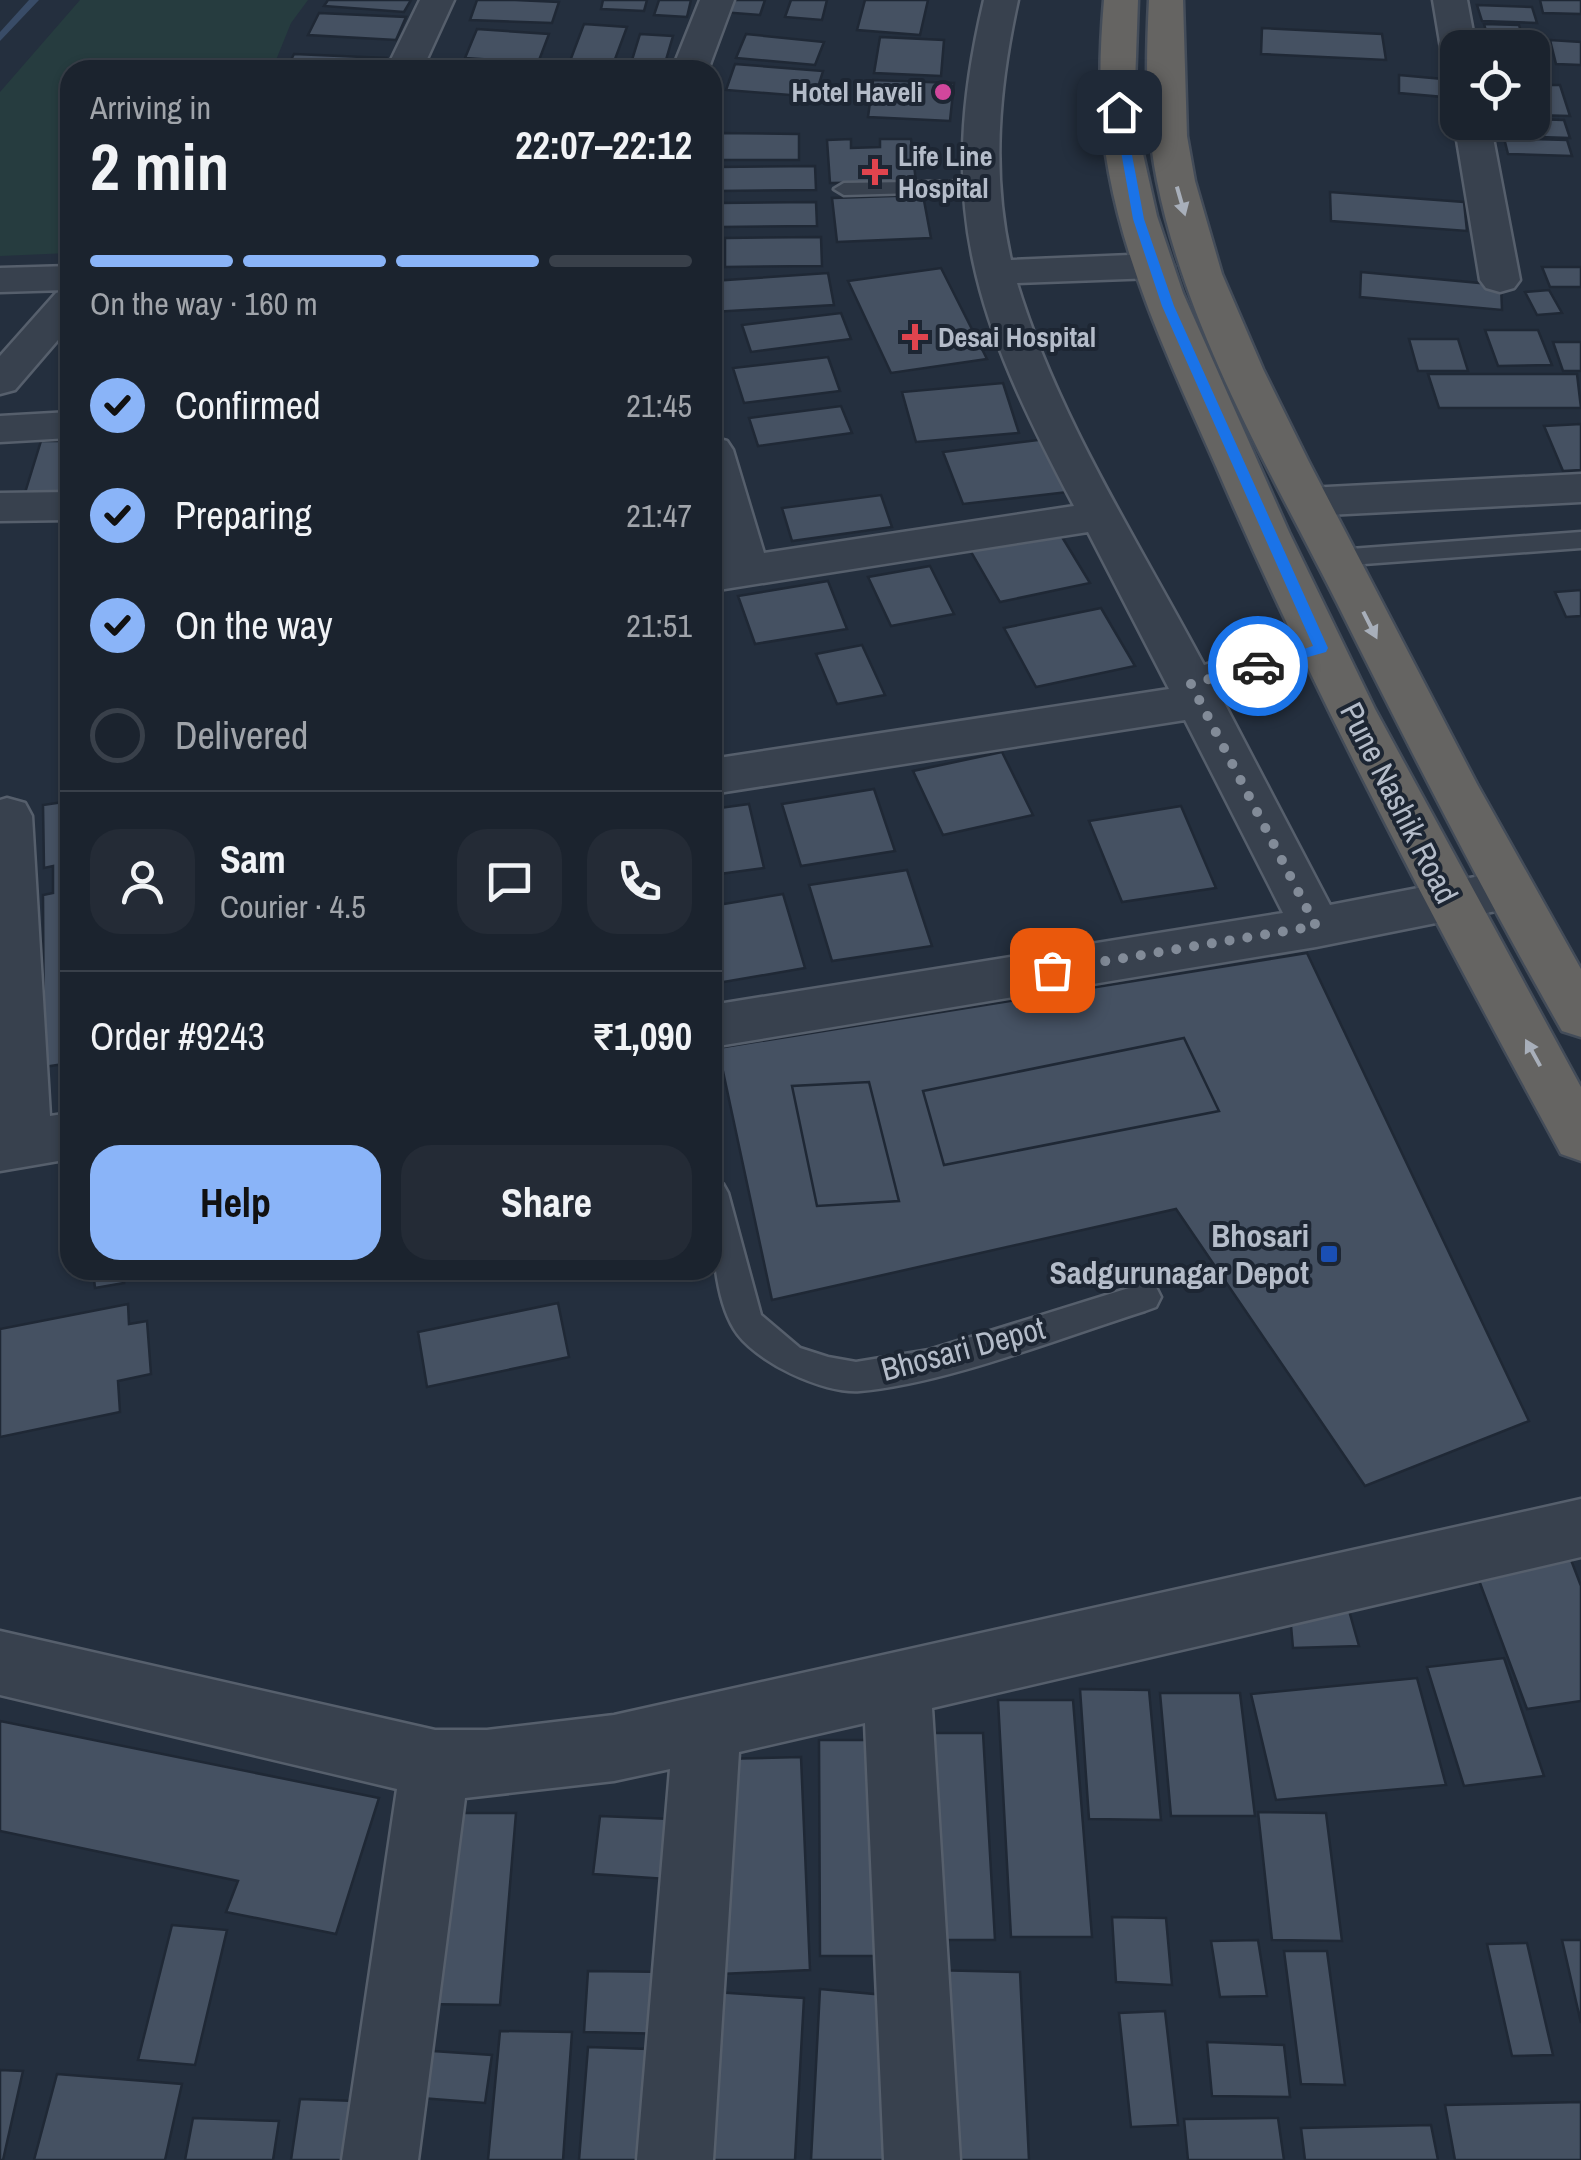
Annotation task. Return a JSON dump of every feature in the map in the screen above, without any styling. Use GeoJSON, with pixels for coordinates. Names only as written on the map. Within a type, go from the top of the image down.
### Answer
{"type":"FeatureCollection","features":[{"type":"Feature","properties":{"kind":"highway","name":"Pune Nashik Road"},"geometry":{"type":"LineString","coordinates":[[1121,0],[1121,136],[1138,219],[1154,266],[1244,482],[1321,648],[1448,902],[1581,1138]]}},
{"type":"Feature","properties":{"kind":"highway","name":"Pune Nashik Road"},"geometry":{"type":"LineString","coordinates":[[1166,0],[1166,109],[1176,181],[1193,243],[1224,326],[1308,502],[1506,890],[1581,1016]]}},
{"type":"Feature","properties":{"kind":"street"},"geometry":{"type":"LineString","coordinates":[[409,60],[437,0]]}},
{"type":"Feature","properties":{"kind":"street"},"geometry":{"type":"LineString","coordinates":[[694,60],[717,0]]}},
{"type":"Feature","properties":{"kind":"street"},"geometry":{"type":"LineString","coordinates":[[1001,0],[982,75],[978,120],[980,188],[994,272],[1018,345],[1101,516],[1316,926]]}},
{"type":"Feature","properties":{"kind":"street"},"geometry":{"type":"LineString","coordinates":[[1450,0],[1456,30]]}},
{"type":"Feature","properties":{"kind":"street"},"geometry":{"type":"LineString","coordinates":[[1475,140],[1500,280]]}},
{"type":"Feature","properties":{"kind":"street"},"geometry":{"type":"LineString","coordinates":[[994,272],[1154,266]]}},
{"type":"Feature","properties":{"kind":"street"},"geometry":{"type":"LineString","coordinates":[[0,280],[60,278]]}},
{"type":"Feature","properties":{"kind":"street"},"geometry":{"type":"LineString","coordinates":[[0,380],[60,312]]}},
{"type":"Feature","properties":{"kind":"street"},"geometry":{"type":"LineString","coordinates":[[0,429],[60,426]]}},
{"type":"Feature","properties":{"kind":"street"},"geometry":{"type":"LineString","coordinates":[[1308,502],[1581,488]]}},
{"type":"Feature","properties":{"kind":"street"},"geometry":{"type":"LineString","coordinates":[[0,508],[60,506]]}},
{"type":"Feature","properties":{"kind":"street"},"geometry":{"type":"LineString","coordinates":[[722,519],[730,574],[1101,516]]}},
{"type":"Feature","properties":{"kind":"street"},"geometry":{"type":"LineString","coordinates":[[722,776],[1195,693],[1321,648]]}},
{"type":"Feature","properties":{"kind":"street"},"geometry":{"type":"LineString","coordinates":[[8,816],[31,1142]]}},
{"type":"Feature","properties":{"kind":"street"},"geometry":{"type":"LineString","coordinates":[[722,1024],[1316,926],[1506,890]]}},
{"type":"Feature","properties":{"kind":"street"},"geometry":{"type":"LineString","coordinates":[[0,1663],[435,1764],[487,1764],[614,1748],[1581,1528]]}},
{"type":"Feature","properties":{"kind":"street"},"geometry":{"type":"LineString","coordinates":[[897,1682],[922,2160]]}},
{"type":"Feature","properties":{"kind":"street"},"geometry":{"type":"LineString","coordinates":[[675,2160],[707,1726]]}},
{"type":"Feature","properties":{"kind":"street"},"geometry":{"type":"LineString","coordinates":[[380,2160],[435,1764]]}},
{"type":"Feature","properties":{"kind":"lane"},"geometry":{"type":"LineString","coordinates":[[844,189],[980,188]]}},
{"type":"Feature","properties":{"kind":"lane"},"geometry":{"type":"LineString","coordinates":[[1337,558],[1581,540]]}},
{"type":"Feature","properties":{"kind":"lane","name":"Bhosari Depot"},"geometry":{"type":"LineString","coordinates":[[722,1229],[748,1324],[789,1358],[856,1377],[930,1364],[1146,1297]]}},
{"type":"Feature","properties":{"kind":"green space"},"geometry":{"type":"Polygon","coordinates":[[[80,0],[308,0],[291,23],[276,60],[60,60],[60,253],[0,256],[0,92],[80,0]]]}},
{"type":"Feature","properties":{"kind":"building"},"geometry":{"type":"Polygon","coordinates":[[[328,0],[411,0],[404,12],[324,6],[328,0]]]}},
{"type":"Feature","properties":{"kind":"building"},"geometry":{"type":"Polygon","coordinates":[[[477,0],[559,2],[552,23],[470,20],[477,0]]]}},
{"type":"Feature","properties":{"kind":"building"},"geometry":{"type":"Polygon","coordinates":[[[603,0],[647,0],[644,11],[601,9],[603,0]]]}},
{"type":"Feature","properties":{"kind":"building"},"geometry":{"type":"Polygon","coordinates":[[[659,0],[691,0],[687,17],[654,15],[659,0]]]}},
{"type":"Feature","properties":{"kind":"building"},"geometry":{"type":"Polygon","coordinates":[[[726,0],[765,0],[760,15],[721,12],[726,0]]]}},
{"type":"Feature","properties":{"kind":"building"},"geometry":{"type":"Polygon","coordinates":[[[791,0],[827,0],[822,20],[785,17],[791,0]]]}},
{"type":"Feature","properties":{"kind":"building"},"geometry":{"type":"Polygon","coordinates":[[[865,0],[928,0],[920,35],[857,30],[865,0]]]}},
{"type":"Feature","properties":{"kind":"building"},"geometry":{"type":"Polygon","coordinates":[[[1540,0],[1581,0],[1581,14],[1543,13],[1540,0]]]}},
{"type":"Feature","properties":{"kind":"building"},"geometry":{"type":"Polygon","coordinates":[[[1477,5],[1532,7],[1537,23],[1482,21],[1477,5]]]}},
{"type":"Feature","properties":{"kind":"building"},"geometry":{"type":"Polygon","coordinates":[[[319,13],[406,17],[396,40],[308,35],[319,13]]]}},
{"type":"Feature","properties":{"kind":"building"},"geometry":{"type":"Polygon","coordinates":[[[584,24],[627,27],[615,60],[570,60],[584,24]]]}},
{"type":"Feature","properties":{"kind":"building"},"geometry":{"type":"Polygon","coordinates":[[[1484,24],[1519,25],[1520,30],[1486,30],[1484,24]]]}},
{"type":"Feature","properties":{"kind":"building"},"geometry":{"type":"Polygon","coordinates":[[[1262,28],[1382,34],[1386,60],[1261,54],[1262,28]]]}},
{"type":"Feature","properties":{"kind":"building"},"geometry":{"type":"Polygon","coordinates":[[[477,29],[549,34],[539,60],[465,58],[477,29]]]}},
{"type":"Feature","properties":{"kind":"building"},"geometry":{"type":"Polygon","coordinates":[[[640,34],[673,36],[666,60],[632,60],[640,34]]]}},
{"type":"Feature","properties":{"kind":"building"},"geometry":{"type":"Polygon","coordinates":[[[746,34],[824,42],[815,65],[736,58],[746,34]]]}},
{"type":"Feature","properties":{"kind":"building"},"geometry":{"type":"Polygon","coordinates":[[[880,37],[944,40],[941,76],[874,73],[880,37]]]}},
{"type":"Feature","properties":{"kind":"building"},"geometry":{"type":"Polygon","coordinates":[[[1550,40],[1581,42],[1581,65],[1556,64],[1550,40]]]}},
{"type":"Feature","properties":{"kind":"building"},"geometry":{"type":"Polygon","coordinates":[[[294,54],[386,58],[385,60],[291,60],[294,54]]]}},
{"type":"Feature","properties":{"kind":"building"},"geometry":{"type":"Polygon","coordinates":[[[735,64],[823,71],[815,97],[726,90],[735,64]]]}},
{"type":"Feature","properties":{"kind":"building"},"geometry":{"type":"Polygon","coordinates":[[[1399,75],[1440,79],[1440,97],[1399,93],[1399,75]]]}},
{"type":"Feature","properties":{"kind":"building"},"geometry":{"type":"Polygon","coordinates":[[[873,80],[954,83],[950,121],[868,117],[873,80]]]}},
{"type":"Feature","properties":{"kind":"building"},"geometry":{"type":"Polygon","coordinates":[[[1550,85],[1560,85],[1570,116],[1550,115],[1550,85]]]}},
{"type":"Feature","properties":{"kind":"building"},"geometry":{"type":"Polygon","coordinates":[[[1550,120],[1564,120],[1570,138],[1550,137],[1550,120]]]}},
{"type":"Feature","properties":{"kind":"building"},"geometry":{"type":"Polygon","coordinates":[[[722,133],[799,134],[799,160],[722,160],[722,133]]]}},
{"type":"Feature","properties":{"kind":"building"},"geometry":{"type":"Polygon","coordinates":[[[851,139],[851,148],[880,147],[880,139],[911,139],[916,182],[830,183],[827,140],[851,139]]]}},
{"type":"Feature","properties":{"kind":"building"},"geometry":{"type":"Polygon","coordinates":[[[1550,139],[1567,140],[1572,156],[1508,154],[1504,140],[1550,139]]]}},
{"type":"Feature","properties":{"kind":"building"},"geometry":{"type":"Polygon","coordinates":[[[815,166],[816,190],[722,191],[722,167],[815,166]]]}},
{"type":"Feature","properties":{"kind":"building"},"geometry":{"type":"Polygon","coordinates":[[[1330,192],[1464,202],[1467,231],[1331,221],[1330,192]]]}},
{"type":"Feature","properties":{"kind":"building"},"geometry":{"type":"Polygon","coordinates":[[[923,195],[931,238],[837,242],[832,198],[923,195]]]}},
{"type":"Feature","properties":{"kind":"building"},"geometry":{"type":"Polygon","coordinates":[[[816,202],[817,226],[722,227],[722,203],[816,202]]]}},
{"type":"Feature","properties":{"kind":"building"},"geometry":{"type":"Polygon","coordinates":[[[821,237],[822,266],[725,267],[725,238],[821,237]]]}},
{"type":"Feature","properties":{"kind":"building"},"geometry":{"type":"Polygon","coordinates":[[[1542,267],[1581,267],[1581,287],[1550,287],[1542,267]]]}},
{"type":"Feature","properties":{"kind":"building"},"geometry":{"type":"Polygon","coordinates":[[[941,268],[987,359],[891,373],[848,281],[941,268]]]}},
{"type":"Feature","properties":{"kind":"building"},"geometry":{"type":"Polygon","coordinates":[[[1361,272],[1501,285],[1502,310],[1360,297],[1361,272]]]}},
{"type":"Feature","properties":{"kind":"building"},"geometry":{"type":"Polygon","coordinates":[[[828,273],[834,305],[722,311],[722,280],[828,273]]]}},
{"type":"Feature","properties":{"kind":"building"},"geometry":{"type":"Polygon","coordinates":[[[1549,290],[1562,313],[1537,315],[1525,292],[1549,290]]]}},
{"type":"Feature","properties":{"kind":"building"},"geometry":{"type":"Polygon","coordinates":[[[841,313],[851,339],[751,352],[742,325],[841,313]]]}},
{"type":"Feature","properties":{"kind":"building"},"geometry":{"type":"Polygon","coordinates":[[[1485,330],[1538,330],[1552,365],[1498,366],[1485,330]]]}},
{"type":"Feature","properties":{"kind":"building"},"geometry":{"type":"Polygon","coordinates":[[[1409,339],[1458,339],[1468,371],[1418,371],[1409,339]]]}},
{"type":"Feature","properties":{"kind":"building"},"geometry":{"type":"Polygon","coordinates":[[[1553,342],[1581,342],[1581,371],[1563,371],[1553,342]]]}},
{"type":"Feature","properties":{"kind":"building"},"geometry":{"type":"Polygon","coordinates":[[[828,357],[840,391],[744,403],[733,368],[828,357]]]}},
{"type":"Feature","properties":{"kind":"building"},"geometry":{"type":"Polygon","coordinates":[[[1428,374],[1577,374],[1581,408],[1439,408],[1428,374]]]}},
{"type":"Feature","properties":{"kind":"building"},"geometry":{"type":"Polygon","coordinates":[[[1003,383],[1019,433],[916,442],[902,392],[1003,383]]]}},
{"type":"Feature","properties":{"kind":"building"},"geometry":{"type":"Polygon","coordinates":[[[841,406],[852,433],[758,446],[749,418],[841,406]]]}},
{"type":"Feature","properties":{"kind":"building"},"geometry":{"type":"Polygon","coordinates":[[[1581,424],[1581,470],[1563,471],[1544,426],[1581,424]]]}},
{"type":"Feature","properties":{"kind":"building"},"geometry":{"type":"Polygon","coordinates":[[[1046,439],[1068,492],[963,504],[943,452],[1046,439]]]}},
{"type":"Feature","properties":{"kind":"building"},"geometry":{"type":"Polygon","coordinates":[[[41,441],[60,441],[60,495],[24,496],[41,441]]]}},
{"type":"Feature","properties":{"kind":"building"},"geometry":{"type":"Polygon","coordinates":[[[881,495],[892,527],[792,541],[782,508],[881,495]]]}},
{"type":"Feature","properties":{"kind":"building"},"geometry":{"type":"Polygon","coordinates":[[[1059,532],[1090,583],[1000,602],[970,550],[1059,532]]]}},
{"type":"Feature","properties":{"kind":"building"},"geometry":{"type":"Polygon","coordinates":[[[930,566],[954,614],[891,626],[868,577],[930,566]]]}},
{"type":"Feature","properties":{"kind":"building"},"geometry":{"type":"Polygon","coordinates":[[[828,581],[847,629],[755,644],[738,596],[828,581]]]}},
{"type":"Feature","properties":{"kind":"building"},"geometry":{"type":"Polygon","coordinates":[[[1581,590],[1581,616],[1566,617],[1555,592],[1581,590]]]}},
{"type":"Feature","properties":{"kind":"building"},"geometry":{"type":"Polygon","coordinates":[[[1101,608],[1135,666],[1036,687],[1004,628],[1101,608]]]}},
{"type":"Feature","properties":{"kind":"building"},"geometry":{"type":"Polygon","coordinates":[[[862,645],[885,695],[837,704],[816,654],[862,645]]]}},
{"type":"Feature","properties":{"kind":"building"},"geometry":{"type":"Polygon","coordinates":[[[1002,752],[1033,815],[943,835],[913,771],[1002,752]]]}},
{"type":"Feature","properties":{"kind":"building"},"geometry":{"type":"Polygon","coordinates":[[[874,789],[895,851],[801,866],[782,804],[874,789]]]}},
{"type":"Feature","properties":{"kind":"building"},"geometry":{"type":"Polygon","coordinates":[[[60,802],[60,1065],[44,1067],[43,895],[53,893],[53,866],[44,868],[43,805],[60,802]]]}},
{"type":"Feature","properties":{"kind":"building"},"geometry":{"type":"Polygon","coordinates":[[[749,804],[764,868],[722,874],[722,808],[749,804]]]}},
{"type":"Feature","properties":{"kind":"building"},"geometry":{"type":"Polygon","coordinates":[[[1181,806],[1216,888],[1122,902],[1089,821],[1181,806]]]}},
{"type":"Feature","properties":{"kind":"building"},"geometry":{"type":"Polygon","coordinates":[[[907,870],[932,946],[832,961],[809,885],[907,870]]]}},
{"type":"Feature","properties":{"kind":"building"},"geometry":{"type":"Polygon","coordinates":[[[783,894],[805,968],[722,982],[722,904],[783,894]]]}},
{"type":"Feature","properties":{"kind":"building","name":"Bhosari Sadgurunagar Depot"},"geometry":{"type":"Polygon","coordinates":[[[1307,953],[1529,1421],[1365,1486],[1176,1209],[772,1300],[722,1067],[722,1047],[1307,953]]]}},
{"type":"Feature","properties":{"kind":"building"},"geometry":{"type":"Polygon","coordinates":[[[1184,1038],[1219,1111],[944,1165],[923,1091],[1184,1038]]]}},
{"type":"Feature","properties":{"kind":"building"},"geometry":{"type":"Polygon","coordinates":[[[869,1082],[899,1201],[817,1206],[792,1086],[869,1082]]]}},
{"type":"Feature","properties":{"kind":"building"},"geometry":{"type":"Polygon","coordinates":[[[94,1280],[124,1280],[124,1283],[95,1288],[94,1280]]]}},
{"type":"Feature","properties":{"kind":"building"},"geometry":{"type":"Polygon","coordinates":[[[558,1303],[569,1357],[427,1387],[418,1332],[558,1303]]]}},
{"type":"Feature","properties":{"kind":"building"},"geometry":{"type":"Polygon","coordinates":[[[128,1304],[129,1324],[147,1321],[151,1374],[118,1381],[120,1412],[0,1437],[0,1329],[128,1304]]]}},
{"type":"Feature","properties":{"kind":"building"},"geometry":{"type":"Polygon","coordinates":[[[1568,1552],[1581,1586],[1581,1701],[1527,1709],[1474,1567],[1568,1552]]]}},
{"type":"Feature","properties":{"kind":"building"},"geometry":{"type":"Polygon","coordinates":[[[1346,1600],[1359,1646],[1293,1648],[1289,1603],[1346,1600]]]}},
{"type":"Feature","properties":{"kind":"building"},"geometry":{"type":"Polygon","coordinates":[[[1504,1658],[1544,1776],[1464,1786],[1427,1667],[1504,1658]]]}},
{"type":"Feature","properties":{"kind":"building"},"geometry":{"type":"Polygon","coordinates":[[[1417,1678],[1446,1785],[1276,1800],[1251,1694],[1417,1678]]]}},
{"type":"Feature","properties":{"kind":"building"},"geometry":{"type":"Polygon","coordinates":[[[1080,1689],[1149,1690],[1161,1820],[1089,1819],[1080,1689]]]}},
{"type":"Feature","properties":{"kind":"building"},"geometry":{"type":"Polygon","coordinates":[[[1160,1693],[1240,1693],[1255,1816],[1171,1816],[1160,1693]]]}},
{"type":"Feature","properties":{"kind":"building"},"geometry":{"type":"Polygon","coordinates":[[[998,1700],[1073,1700],[1092,1937],[1011,1937],[998,1700]]]}},
{"type":"Feature","properties":{"kind":"building"},"geometry":{"type":"Polygon","coordinates":[[[0,1721],[379,1798],[336,1934],[226,1912],[238,1881],[0,1831],[0,1721]]]}},
{"type":"Feature","properties":{"kind":"building"},"geometry":{"type":"Polygon","coordinates":[[[912,1733],[983,1733],[995,1940],[920,1940],[912,1733]]]}},
{"type":"Feature","properties":{"kind":"building"},"geometry":{"type":"Polygon","coordinates":[[[819,1740],[893,1740],[899,1956],[820,1956],[819,1740]]]}},
{"type":"Feature","properties":{"kind":"building"},"geometry":{"type":"Polygon","coordinates":[[[801,1757],[810,1970],[720,1974],[717,1759],[801,1757]]]}},
{"type":"Feature","properties":{"kind":"building"},"geometry":{"type":"Polygon","coordinates":[[[1258,1812],[1326,1813],[1342,1941],[1272,1940],[1258,1812]]]}},
{"type":"Feature","properties":{"kind":"building"},"geometry":{"type":"Polygon","coordinates":[[[442,1813],[516,1813],[500,2005],[422,2004],[442,1813]]]}},
{"type":"Feature","properties":{"kind":"building"},"geometry":{"type":"Polygon","coordinates":[[[600,1816],[672,1819],[667,1879],[593,1874],[600,1816]]]}},
{"type":"Feature","properties":{"kind":"building"},"geometry":{"type":"Polygon","coordinates":[[[1112,1917],[1166,1918],[1172,1985],[1116,1982],[1112,1917]]]}},
{"type":"Feature","properties":{"kind":"building"},"geometry":{"type":"Polygon","coordinates":[[[172,1925],[227,1930],[195,2065],[138,2060],[172,1925]]]}},
{"type":"Feature","properties":{"kind":"building"},"geometry":{"type":"Polygon","coordinates":[[[1258,1940],[1267,1996],[1220,1997],[1211,1941],[1258,1940]]]}},
{"type":"Feature","properties":{"kind":"building"},"geometry":{"type":"Polygon","coordinates":[[[1562,1940],[1581,1940],[1581,2023],[1562,1940]]]}},
{"type":"Feature","properties":{"kind":"building"},"geometry":{"type":"Polygon","coordinates":[[[1527,1943],[1553,2055],[1512,2056],[1487,1944],[1527,1943]]]}},
{"type":"Feature","properties":{"kind":"building"},"geometry":{"type":"Polygon","coordinates":[[[1284,1951],[1327,1951],[1345,2085],[1301,2084],[1284,1951]]]}},
{"type":"Feature","properties":{"kind":"building"},"geometry":{"type":"Polygon","coordinates":[[[929,1970],[1020,1972],[1029,2160],[933,2160],[929,1970]]]}},
{"type":"Feature","properties":{"kind":"building"},"geometry":{"type":"Polygon","coordinates":[[[588,1971],[673,1972],[670,2034],[584,2032],[588,1971]]]}},
{"type":"Feature","properties":{"kind":"building"},"geometry":{"type":"Polygon","coordinates":[[[820,1989],[906,1997],[905,2160],[811,2160],[820,1989]]]}},
{"type":"Feature","properties":{"kind":"building"},"geometry":{"type":"Polygon","coordinates":[[[714,1992],[804,1998],[795,2160],[700,2160],[714,1992]]]}},
{"type":"Feature","properties":{"kind":"building"},"geometry":{"type":"Polygon","coordinates":[[[1165,2011],[1178,2125],[1131,2127],[1119,2013],[1165,2011]]]}},
{"type":"Feature","properties":{"kind":"building"},"geometry":{"type":"Polygon","coordinates":[[[500,2031],[572,2032],[563,2160],[488,2160],[500,2031]]]}},
{"type":"Feature","properties":{"kind":"building"},"geometry":{"type":"Polygon","coordinates":[[[1207,2042],[1284,2045],[1290,2097],[1212,2096],[1207,2042]]]}},
{"type":"Feature","properties":{"kind":"building"},"geometry":{"type":"Polygon","coordinates":[[[588,2047],[679,2050],[673,2160],[579,2160],[588,2047]]]}},
{"type":"Feature","properties":{"kind":"building"},"geometry":{"type":"Polygon","coordinates":[[[403,2049],[492,2055],[485,2103],[395,2096],[403,2049]]]}},
{"type":"Feature","properties":{"kind":"building"},"geometry":{"type":"Polygon","coordinates":[[[0,2070],[23,2071],[3,2160],[0,2160],[0,2070]]]}},
{"type":"Feature","properties":{"kind":"building"},"geometry":{"type":"Polygon","coordinates":[[[57,2074],[182,2084],[165,2160],[34,2160],[57,2074]]]}},
{"type":"Feature","properties":{"kind":"building"},"geometry":{"type":"Polygon","coordinates":[[[300,2099],[385,2102],[378,2160],[291,2160],[300,2099]]]}},
{"type":"Feature","properties":{"kind":"building"},"geometry":{"type":"Polygon","coordinates":[[[1581,2102],[1581,2160],[1455,2160],[1445,2105],[1581,2102]]]}},
{"type":"Feature","properties":{"kind":"building"},"geometry":{"type":"Polygon","coordinates":[[[193,2118],[279,2121],[273,2160],[185,2160],[193,2118]]]}},
{"type":"Feature","properties":{"kind":"building"},"geometry":{"type":"Polygon","coordinates":[[[1278,2118],[1284,2160],[1188,2160],[1184,2119],[1278,2118]]]}},
{"type":"Feature","properties":{"kind":"building"},"geometry":{"type":"Polygon","coordinates":[[[1431,2125],[1438,2160],[1305,2160],[1301,2128],[1431,2125]]]}},
{"type":"Feature","properties":{"kind":"waterway"},"geometry":{"type":"LineString","coordinates":[[0,38],[34,0]]}},
{"type":"Feature","properties":{"kind":"way so far"},"geometry":{"type":"LineString","coordinates":[[1052,970],[1316,926],[1191,684],[1258,666]]}},
{"type":"Feature","properties":{"kind":"place","name":"Hotel Haveli"},"geometry":{"type":"Point","coordinates":[943,92]}},
{"type":"Feature","properties":{"kind":"place","name":"Life Line Hospital"},"geometry":{"type":"Point","coordinates":[875,172]}},
{"type":"Feature","properties":{"kind":"place","name":"Desai Hospital"},"geometry":{"type":"Point","coordinates":[915,337]}},
{"type":"Feature","properties":{"kind":"place","name":"Bhosari Sadgurunagar Depot"},"geometry":{"type":"Point","coordinates":[1329,1254]}},
{"type":"Feature","properties":{"kind":"route"},"geometry":{"type":"LineString","coordinates":[[1119,112],[1138,219],[1168,306],[1251,500],[1321,648],[1258,666]]}}]}
